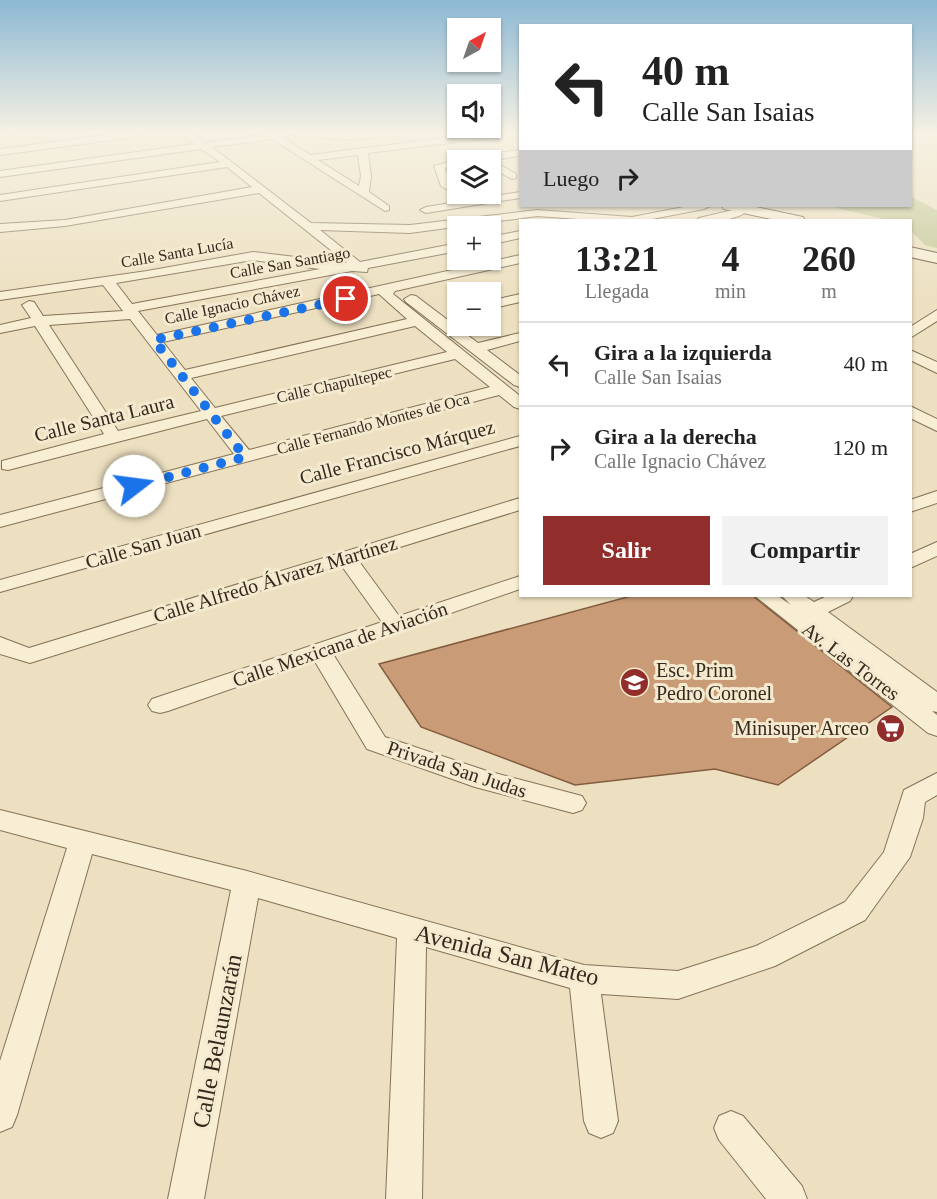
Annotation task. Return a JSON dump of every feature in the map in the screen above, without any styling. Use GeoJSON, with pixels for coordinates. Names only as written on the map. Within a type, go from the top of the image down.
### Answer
{"type":"FeatureCollection","features":[{"type":"Feature","properties":{"kind":"main road"},"geometry":{"type":"LineString","coordinates":[[716,207],[792,219]]}},
{"type":"Feature","properties":{"kind":"main road"},"geometry":{"type":"LineString","coordinates":[[737,209],[769,219]]}},
{"type":"Feature","properties":{"kind":"main road"},"geometry":{"type":"LineString","coordinates":[[912,246],[937,252]]}},
{"type":"Feature","properties":{"kind":"main road"},"geometry":{"type":"LineString","coordinates":[[912,252],[937,258]]}},
{"type":"Feature","properties":{"kind":"street"},"geometry":{"type":"LineString","coordinates":[[14,226],[4,204],[89,189]]}},
{"type":"Feature","properties":{"kind":"street"},"geometry":{"type":"LineString","coordinates":[[0,228],[65,223],[248,189]]}},
{"type":"Feature","properties":{"kind":"street"},"geometry":{"type":"LineString","coordinates":[[260,189],[389,290],[399,291],[519,381]]}},
{"type":"Feature","properties":{"kind":"street"},"geometry":{"type":"LineString","coordinates":[[357,189],[385,208]]}},
{"type":"Feature","properties":{"kind":"street"},"geometry":{"type":"LineString","coordinates":[[363,193],[364,189]]}},
{"type":"Feature","properties":{"kind":"street"},"geometry":{"type":"LineString","coordinates":[[426,210],[519,195]]}},
{"type":"Feature","properties":{"kind":"street"},"geometry":{"type":"LineString","coordinates":[[637,219],[700,207]]}},
{"type":"Feature","properties":{"kind":"street"},"geometry":{"type":"LineString","coordinates":[[706,219],[737,209]]}},
{"type":"Feature","properties":{"kind":"street"},"geometry":{"type":"LineString","coordinates":[[306,226],[410,229],[537,213],[589,219]]}},
{"type":"Feature","properties":{"kind":"street"},"geometry":{"type":"LineString","coordinates":[[501,239],[519,235]]}},
{"type":"Feature","properties":{"kind":"street","name":"Calle San Santiago"},"geometry":{"type":"LineString","coordinates":[[0,329],[38,321],[130,312],[447,249]]}},
{"type":"Feature","properties":{"kind":"street","name":"Calle Santa Lucía"},"geometry":{"type":"LineString","coordinates":[[0,296],[107,281],[253,256],[333,267],[359,267]]}},
{"type":"Feature","properties":{"kind":"street","name":"Calle Ignacio Chávez"},"geometry":{"type":"LineString","coordinates":[[154,340],[389,290],[519,259]]}},
{"type":"Feature","properties":{"kind":"street"},"geometry":{"type":"LineString","coordinates":[[107,281],[245,457]]}},
{"type":"Feature","properties":{"kind":"street"},"geometry":{"type":"LineString","coordinates":[[389,290],[385,294],[519,403]]}},
{"type":"Feature","properties":{"kind":"street"},"geometry":{"type":"LineString","coordinates":[[501,302],[519,298]]}},
{"type":"Feature","properties":{"kind":"street"},"geometry":{"type":"LineString","coordinates":[[29,305],[114,437]]}},
{"type":"Feature","properties":{"kind":"street"},"geometry":{"type":"LineString","coordinates":[[912,333],[937,314]]}},
{"type":"Feature","properties":{"kind":"street"},"geometry":{"type":"LineString","coordinates":[[436,317],[447,315]]}},
{"type":"Feature","properties":{"kind":"street"},"geometry":{"type":"LineString","coordinates":[[182,375],[418,321]]}},
{"type":"Feature","properties":{"kind":"street"},"geometry":{"type":"LineString","coordinates":[[476,348],[519,337]]}},
{"type":"Feature","properties":{"kind":"street","name":"Calle Chapultepec"},"geometry":{"type":"LineString","coordinates":[[212,413],[457,354]]}},
{"type":"Feature","properties":{"kind":"street"},"geometry":{"type":"LineString","coordinates":[[912,355],[937,368]]}},
{"type":"Feature","properties":{"kind":"street"},"geometry":{"type":"LineString","coordinates":[[477,370],[498,365]]}},
{"type":"Feature","properties":{"kind":"street","name":"Calle Fernando Montes de Oca"},"geometry":{"type":"LineString","coordinates":[[0,521],[502,390]]}},
{"type":"Feature","properties":{"kind":"street"},"geometry":{"type":"LineString","coordinates":[[912,412],[937,426]]}},
{"type":"Feature","properties":{"kind":"street","name":"Calle Santa Laura"},"geometry":{"type":"LineString","coordinates":[[3,463],[212,413]]}},
{"type":"Feature","properties":{"kind":"street","name":"Calle Francisco Márquez"},"geometry":{"type":"LineString","coordinates":[[285,506],[519,441]]}},
{"type":"Feature","properties":{"kind":"street"},"geometry":{"type":"LineString","coordinates":[[912,506],[937,497]]}},
{"type":"Feature","properties":{"kind":"street","name":"Calle Alfredo Álvarez Martínez"},"geometry":{"type":"LineString","coordinates":[[0,644],[9,650],[30,656],[519,504]]}},
{"type":"Feature","properties":{"kind":"street","name":"Calle San Juan"},"geometry":{"type":"LineString","coordinates":[[0,586],[285,506]]}},
{"type":"Feature","properties":{"kind":"street"},"geometry":{"type":"LineString","coordinates":[[912,561],[937,548]]}},
{"type":"Feature","properties":{"kind":"street"},"geometry":{"type":"LineString","coordinates":[[346,558],[396,625]]}},
{"type":"Feature","properties":{"kind":"street","name":"Calle Mexicana de Aviación"},"geometry":{"type":"LineString","coordinates":[[160,705],[519,582]]}},
{"type":"Feature","properties":{"kind":"street","name":"Av. Las Torres"},"geometry":{"type":"LineString","coordinates":[[766,597],[937,727]]}},
{"type":"Feature","properties":{"kind":"street","name":"Av. Las Torres"},"geometry":{"type":"LineString","coordinates":[[793,597],[937,704]]}},
{"type":"Feature","properties":{"kind":"street"},"geometry":{"type":"LineString","coordinates":[[813,611],[841,597]]}},
{"type":"Feature","properties":{"kind":"street","name":"Privada San Judas"},"geometry":{"type":"LineString","coordinates":[[320,651],[376,743],[484,780],[573,803]]}},
{"type":"Feature","properties":{"kind":"street","name":"Avenida San Mateo"},"geometry":{"type":"LineString","coordinates":[[0,820],[247,883],[584,978],[638,984],[678,985],[764,957],[855,911],[896,857],[910,818],[913,796],[937,783]]}},
{"type":"Feature","properties":{"kind":"street"},"geometry":{"type":"LineString","coordinates":[[0,1115],[83,840]]}},
{"type":"Feature","properties":{"kind":"street","name":"Calle Belaunzarán"},"geometry":{"type":"LineString","coordinates":[[186,1199],[247,883]]}},
{"type":"Feature","properties":{"kind":"street"},"geometry":{"type":"LineString","coordinates":[[404,1199],[412,931]]}},
{"type":"Feature","properties":{"kind":"street"},"geometry":{"type":"LineString","coordinates":[[584,978],[601,1121]]}},
{"type":"Feature","properties":{"kind":"street"},"geometry":{"type":"LineString","coordinates":[[731,1128],[789,1199]]}},
{"type":"Feature","properties":{"kind":"green space"},"geometry":{"type":"Polygon","coordinates":[[[912,198],[937,210],[937,248],[925,245],[912,232],[912,219],[884,219],[832,207],[912,207],[912,198]]]}},
{"type":"Feature","properties":{"kind":"building","name":"Esc. Prim Pedro Coronel"},"geometry":{"type":"Polygon","coordinates":[[[627,597],[754,597],[892,707],[778,785],[715,769],[575,785],[421,727],[379,664],[627,597]]]}},
{"type":"Feature","properties":{"kind":"place","name":"Esc. Prim Pedro Coronel"},"geometry":{"type":"Point","coordinates":[635,682]}},
{"type":"Feature","properties":{"kind":"place","name":"Minisuper Arceo"},"geometry":{"type":"Point","coordinates":[890,728]}},
{"type":"Feature","properties":{"kind":"route"},"geometry":{"type":"LineString","coordinates":[[134,486],[245,457],[154,340],[346,299]]}}]}
